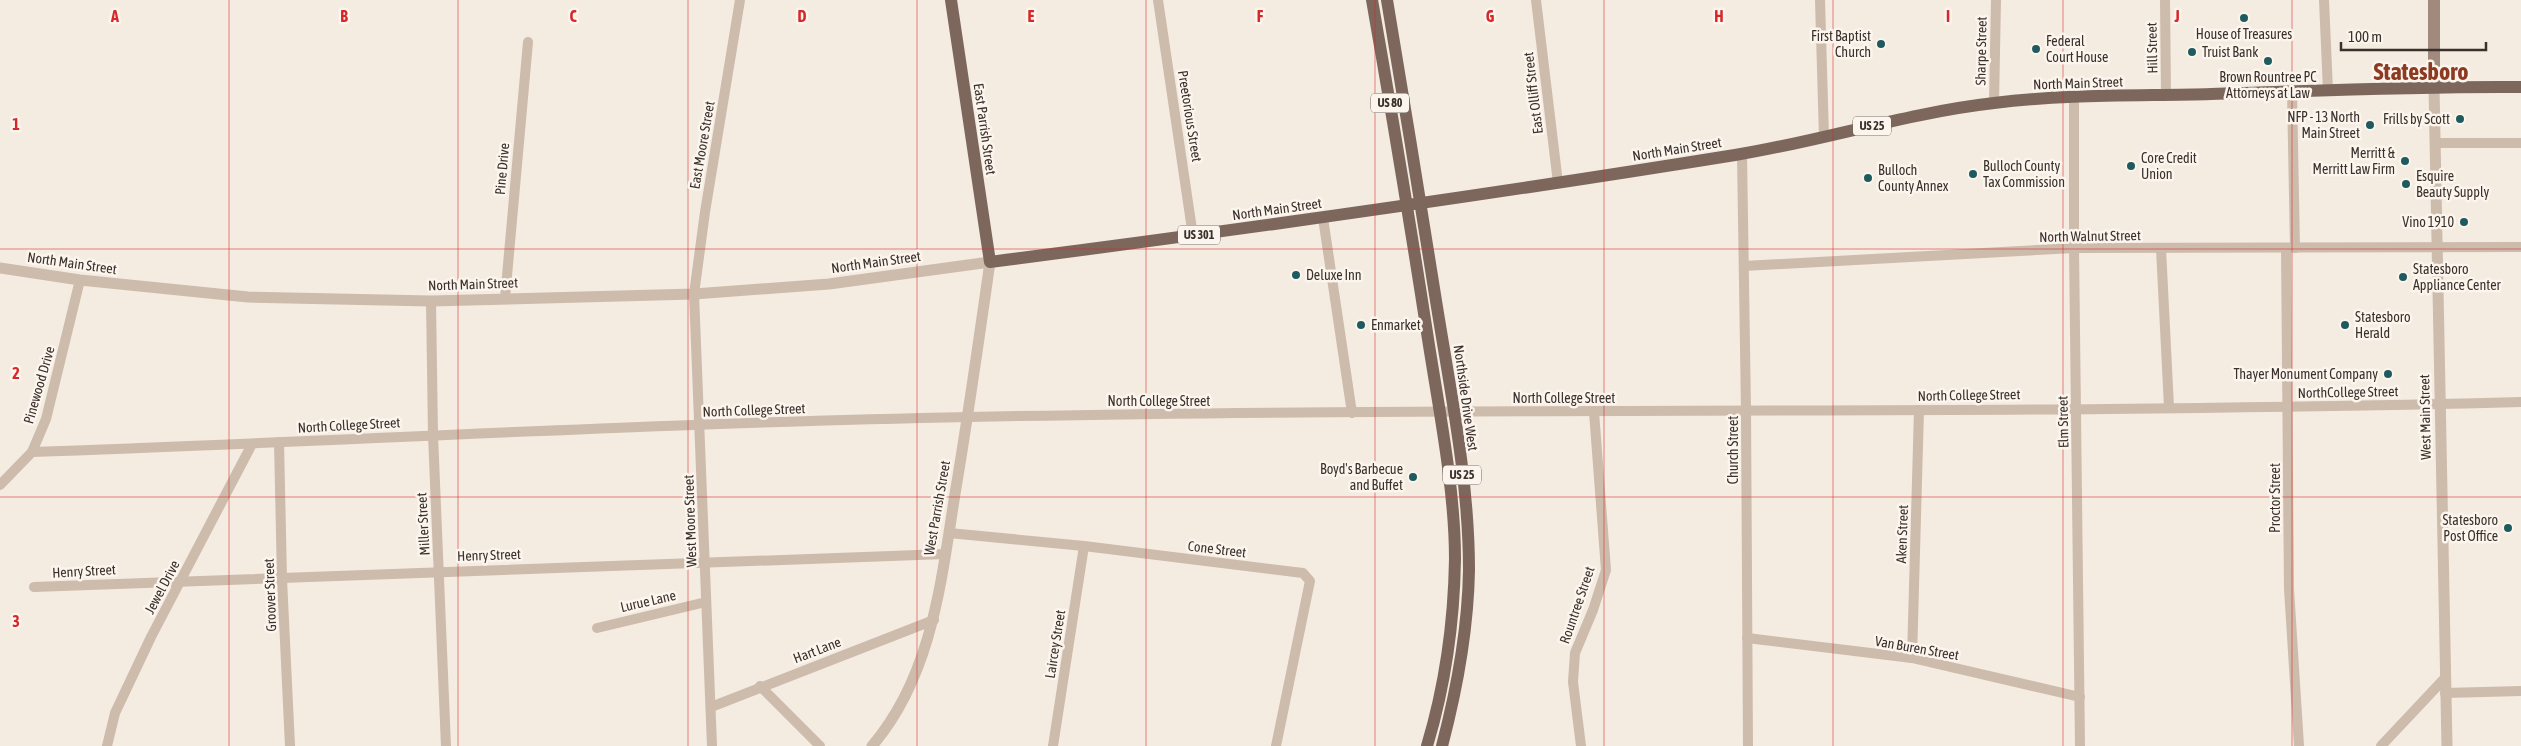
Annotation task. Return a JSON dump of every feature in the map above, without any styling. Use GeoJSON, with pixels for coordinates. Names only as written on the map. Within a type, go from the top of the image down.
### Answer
{"type":"FeatureCollection","features":[{"type":"Feature","properties":{"kind":"main road","name":"East Parrish Street"},"geometry":{"type":"LineString","coordinates":[[951,0],[990,262]]}},
{"type":"Feature","properties":{"kind":"main road","name":"US 80"},"geometry":{"type":"LineString","coordinates":[[1372,0],[1408,206]]}},
{"type":"Feature","properties":{"kind":"main road","name":"US 80"},"geometry":{"type":"LineString","coordinates":[[1387,0],[1421,204]]}},
{"type":"Feature","properties":{"kind":"main road"},"geometry":{"type":"LineString","coordinates":[[2434,0],[2434,87]]}},
{"type":"Feature","properties":{"kind":"main road","name":"North Main Street"},"geometry":{"type":"LineString","coordinates":[[990,262],[1408,206],[1742,154],[1915,116],[1994,103],[2074,98],[2434,87]]}},
{"type":"Feature","properties":{"kind":"main road","name":"US 25"},"geometry":{"type":"LineString","coordinates":[[2434,87],[2521,88]]}},
{"type":"Feature","properties":{"kind":"main road","name":"Northside Drive West"},"geometry":{"type":"LineString","coordinates":[[1421,204],[1454,412],[1466,507],[1469,571],[1463,649],[1452,710],[1442,746]]}},
{"type":"Feature","properties":{"kind":"main road","name":"Northside Drive West"},"geometry":{"type":"LineString","coordinates":[[1408,206],[1439,412],[1451,503],[1455,559],[1450,638],[1436,718],[1427,746]]}},
{"type":"Feature","properties":{"kind":"street","name":"East Moore Street"},"geometry":{"type":"LineString","coordinates":[[694,294],[704,212],[740,0]]}},
{"type":"Feature","properties":{"kind":"street","name":"Preetorious Street"},"geometry":{"type":"LineString","coordinates":[[1158,0],[1193,236]]}},
{"type":"Feature","properties":{"kind":"street","name":"East Olliff Street"},"geometry":{"type":"LineString","coordinates":[[1536,0],[1558,183]]}},
{"type":"Feature","properties":{"kind":"street"},"geometry":{"type":"LineString","coordinates":[[1820,0],[1824,137]]}},
{"type":"Feature","properties":{"kind":"street","name":"Sharpe Street"},"geometry":{"type":"LineString","coordinates":[[1994,103],[1996,0]]}},
{"type":"Feature","properties":{"kind":"street","name":"Hill Street"},"geometry":{"type":"LineString","coordinates":[[2164,0],[2166,95]]}},
{"type":"Feature","properties":{"kind":"street"},"geometry":{"type":"LineString","coordinates":[[2324,0],[2328,91]]}},
{"type":"Feature","properties":{"kind":"street","name":"Pine Drive"},"geometry":{"type":"LineString","coordinates":[[505,298],[528,42]]}},
{"type":"Feature","properties":{"kind":"street","name":"West Main Street"},"geometry":{"type":"LineString","coordinates":[[2434,87],[2447,746]]}},
{"type":"Feature","properties":{"kind":"street","name":"Proctor Street"},"geometry":{"type":"LineString","coordinates":[[2292,92],[2288,407],[2289,589],[2299,746]]}},
{"type":"Feature","properties":{"kind":"street","name":"Elm Street"},"geometry":{"type":"LineString","coordinates":[[2074,98],[2080,746]]}},
{"type":"Feature","properties":{"kind":"street"},"geometry":{"type":"LineString","coordinates":[[2435,143],[2521,143]]}},
{"type":"Feature","properties":{"kind":"street","name":"Church Street"},"geometry":{"type":"LineString","coordinates":[[1742,154],[1748,746]]}},
{"type":"Feature","properties":{"kind":"street"},"geometry":{"type":"LineString","coordinates":[[1323,218],[1352,414]]}},
{"type":"Feature","properties":{"kind":"street","name":"North Walnut Street"},"geometry":{"type":"LineString","coordinates":[[1744,266],[2074,248],[2521,247]]}},
{"type":"Feature","properties":{"kind":"street"},"geometry":{"type":"LineString","coordinates":[[2161,249],[2169,407]]}},
{"type":"Feature","properties":{"kind":"street","name":"North Main Street"},"geometry":{"type":"LineString","coordinates":[[0,268],[80,280],[248,297],[431,301],[694,294],[829,284],[990,262]]}},
{"type":"Feature","properties":{"kind":"street","name":"West Parrish Street"},"geometry":{"type":"LineString","coordinates":[[872,746],[900,708],[916,676],[934,620],[968,417],[990,262]]}},
{"type":"Feature","properties":{"kind":"street","name":"Pinewood Drive"},"geometry":{"type":"LineString","coordinates":[[0,485],[32,452],[46,419],[80,280]]}},
{"type":"Feature","properties":{"kind":"street","name":"West Moore Street"},"geometry":{"type":"LineString","coordinates":[[694,294],[712,746]]}},
{"type":"Feature","properties":{"kind":"street","name":"Miller Street"},"geometry":{"type":"LineString","coordinates":[[431,301],[433,435],[446,746]]}},
{"type":"Feature","properties":{"kind":"street","name":"NorthCollege Street"},"geometry":{"type":"LineString","coordinates":[[2288,407],[2521,402]]}},
{"type":"Feature","properties":{"kind":"street","name":"North College Street"},"geometry":{"type":"LineString","coordinates":[[32,452],[433,435],[968,417],[2288,407]]}},
{"type":"Feature","properties":{"kind":"street","name":"Aken Street"},"geometry":{"type":"LineString","coordinates":[[1912,658],[1919,410]]}},
{"type":"Feature","properties":{"kind":"street","name":"Rountree Street"},"geometry":{"type":"LineString","coordinates":[[1581,746],[1574,682],[1575,653],[1593,610],[1606,570],[1594,412]]}},
{"type":"Feature","properties":{"kind":"street","name":"Groover Street"},"geometry":{"type":"LineString","coordinates":[[279,442],[282,579],[290,746]]}},
{"type":"Feature","properties":{"kind":"street","name":"Jewel Drive"},"geometry":{"type":"LineString","coordinates":[[107,746],[115,713],[180,582],[252,444]]}},
{"type":"Feature","properties":{"kind":"street","name":"Cone Street"},"geometry":{"type":"LineString","coordinates":[[949,533],[1084,546],[1304,573],[1310,582],[1276,746]]}},
{"type":"Feature","properties":{"kind":"street","name":"Laircey Street"},"geometry":{"type":"LineString","coordinates":[[1053,746],[1084,546]]}},
{"type":"Feature","properties":{"kind":"street","name":"Henry Street"},"geometry":{"type":"LineString","coordinates":[[34,587],[945,554]]}},
{"type":"Feature","properties":{"kind":"street","name":"Lurue Lane"},"geometry":{"type":"LineString","coordinates":[[597,628],[706,602]]}},
{"type":"Feature","properties":{"kind":"street","name":"Hart Lane"},"geometry":{"type":"LineString","coordinates":[[711,707],[760,686],[934,620]]}},
{"type":"Feature","properties":{"kind":"street","name":"Van Buren Street"},"geometry":{"type":"LineString","coordinates":[[1747,638],[1912,658],[2080,697]]}},
{"type":"Feature","properties":{"kind":"street"},"geometry":{"type":"LineString","coordinates":[[2381,746],[2445,678]]}},
{"type":"Feature","properties":{"kind":"street"},"geometry":{"type":"LineString","coordinates":[[760,686],[820,746]]}},
{"type":"Feature","properties":{"kind":"street"},"geometry":{"type":"LineString","coordinates":[[2445,693],[2521,691]]}},
{"type":"Feature","properties":{"kind":"place","name":"House of Treasures"},"geometry":{"type":"Point","coordinates":[2244,18]}},
{"type":"Feature","properties":{"kind":"place","name":"First Baptist Church"},"geometry":{"type":"Point","coordinates":[1881,44]}},
{"type":"Feature","properties":{"kind":"place","name":"Federal Court House"},"geometry":{"type":"Point","coordinates":[2036,49]}},
{"type":"Feature","properties":{"kind":"place","name":"Truist Bank"},"geometry":{"type":"Point","coordinates":[2192,52]}},
{"type":"Feature","properties":{"kind":"place","name":"Brown Rountree PC Attorneys at Law"},"geometry":{"type":"Point","coordinates":[2268,61]}},
{"type":"Feature","properties":{"kind":"place","name":"Frills by Scott"},"geometry":{"type":"Point","coordinates":[2460,119]}},
{"type":"Feature","properties":{"kind":"place","name":"NFP - 13 North Main Street"},"geometry":{"type":"Point","coordinates":[2370,125]}},
{"type":"Feature","properties":{"kind":"place","name":"Merritt & Merritt Law Firm"},"geometry":{"type":"Point","coordinates":[2405,161]}},
{"type":"Feature","properties":{"kind":"place","name":"Core Credit Union"},"geometry":{"type":"Point","coordinates":[2131,166]}},
{"type":"Feature","properties":{"kind":"place","name":"Bulloch County Tax Commission"},"geometry":{"type":"Point","coordinates":[1973,174]}},
{"type":"Feature","properties":{"kind":"place","name":"Bulloch County Annex"},"geometry":{"type":"Point","coordinates":[1868,178]}},
{"type":"Feature","properties":{"kind":"place","name":"Esquire Beauty Supply"},"geometry":{"type":"Point","coordinates":[2406,184]}},
{"type":"Feature","properties":{"kind":"place","name":"Vino 1910"},"geometry":{"type":"Point","coordinates":[2464,222]}},
{"type":"Feature","properties":{"kind":"place","name":"Deluxe Inn"},"geometry":{"type":"Point","coordinates":[1296,275]}},
{"type":"Feature","properties":{"kind":"place","name":"Statesboro Appliance Center"},"geometry":{"type":"Point","coordinates":[2403,277]}},
{"type":"Feature","properties":{"kind":"place","name":"Enmarket"},"geometry":{"type":"Point","coordinates":[1361,325]}},
{"type":"Feature","properties":{"kind":"place","name":"Statesboro Herald"},"geometry":{"type":"Point","coordinates":[2345,325]}},
{"type":"Feature","properties":{"kind":"place","name":"Thayer Monument Company"},"geometry":{"type":"Point","coordinates":[2388,374]}},
{"type":"Feature","properties":{"kind":"place","name":"Boyd's Barbecue and Buffet"},"geometry":{"type":"Point","coordinates":[1413,477]}},
{"type":"Feature","properties":{"kind":"place","name":"Statesboro Post Office"},"geometry":{"type":"Point","coordinates":[2508,528]}},
{"type":"Feature","properties":{"kind":"district","name":"Statesboro"},"geometry":{"type":"Point","coordinates":[2421,71]}}]}
